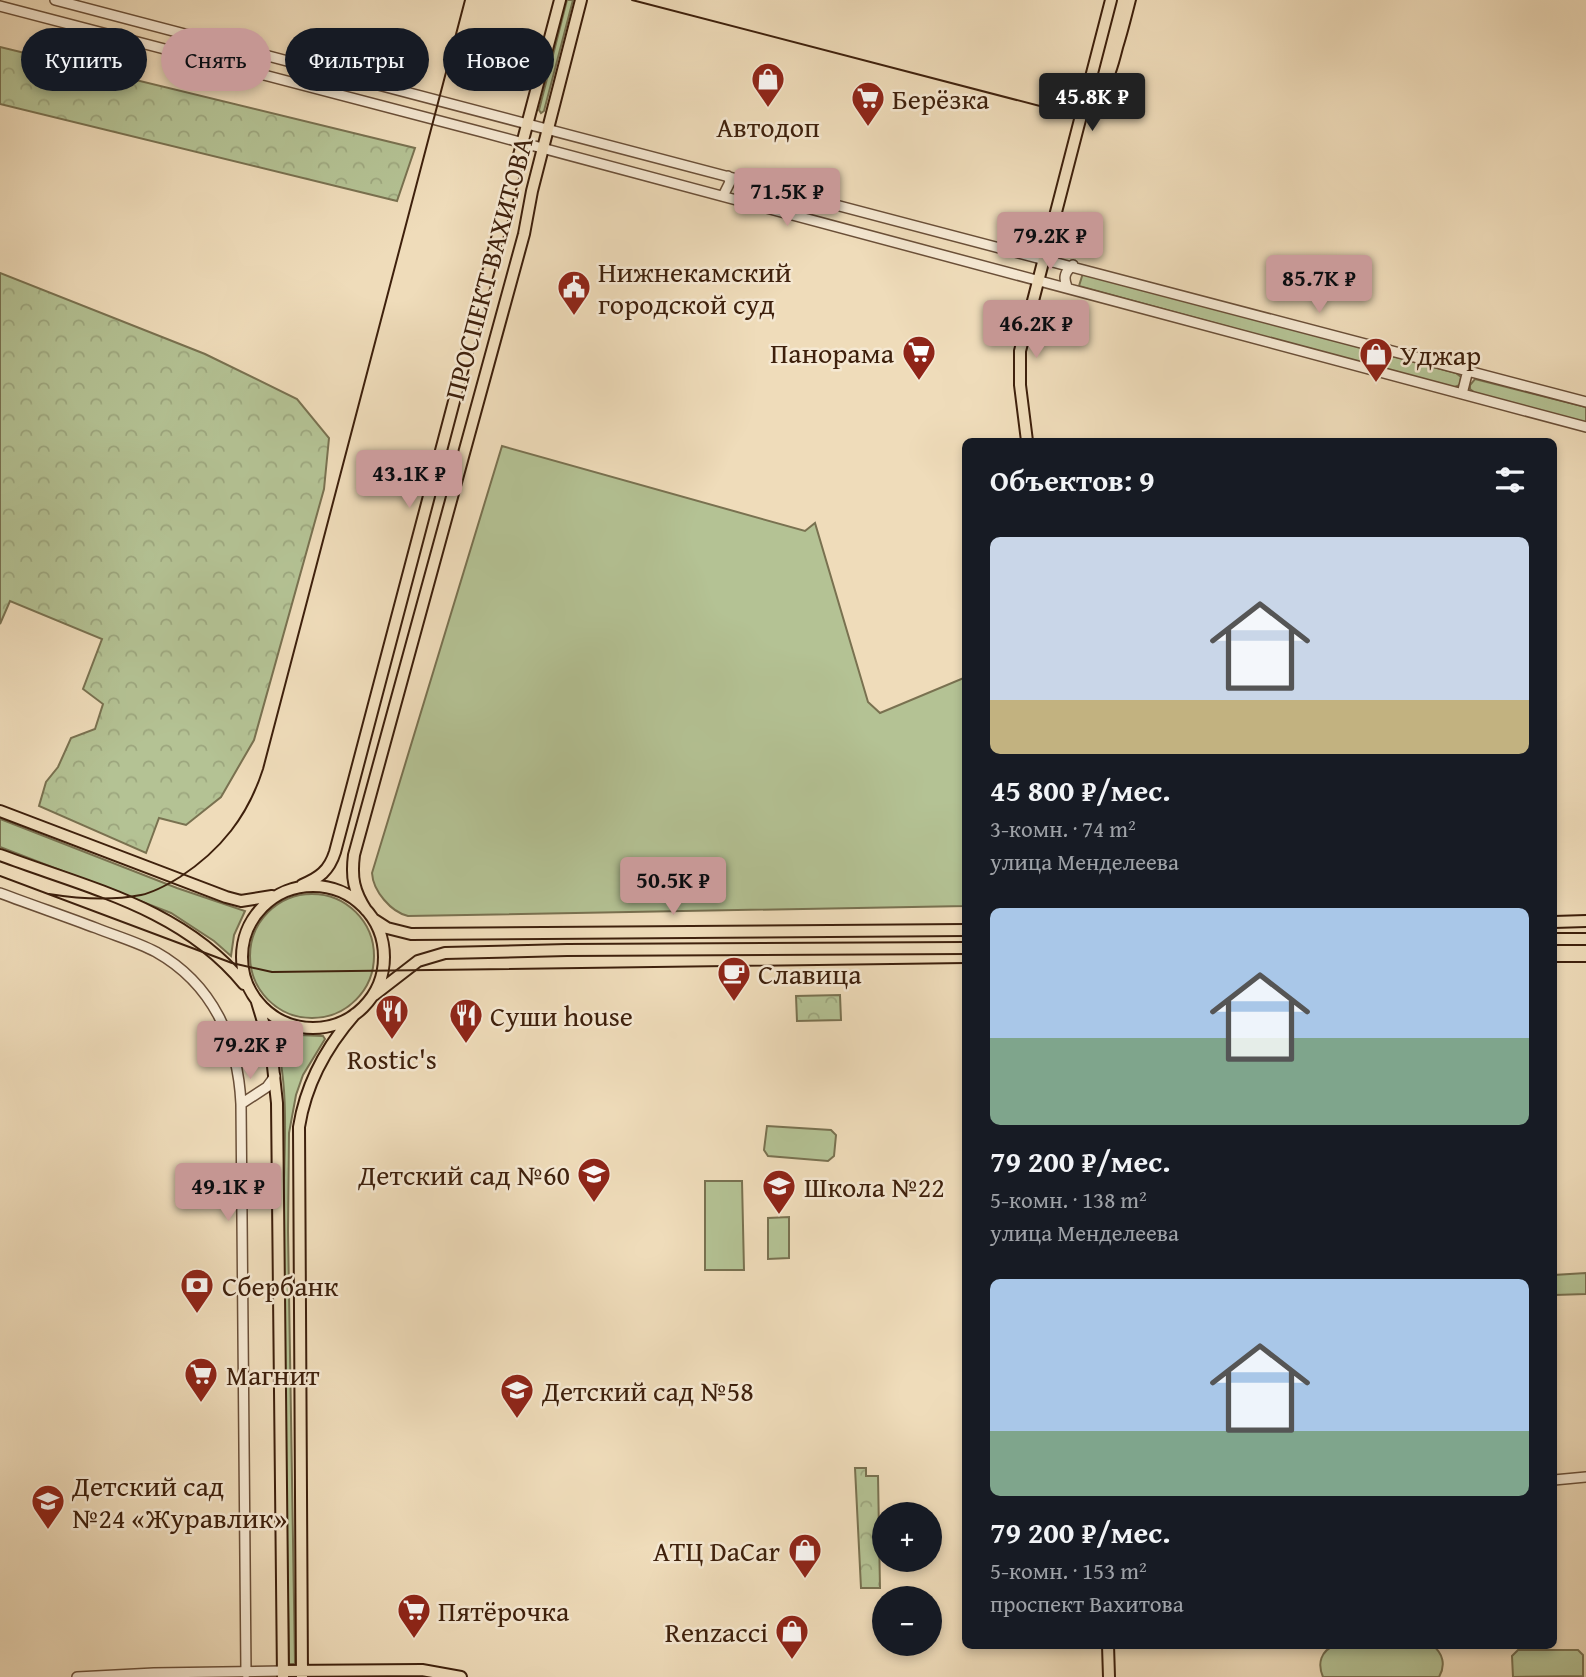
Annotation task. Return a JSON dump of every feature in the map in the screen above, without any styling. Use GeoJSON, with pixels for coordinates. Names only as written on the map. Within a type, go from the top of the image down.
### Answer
{"type":"FeatureCollection","features":[{"type":"Feature","properties":{"kind":"main road","name":"ПРОСПЕКТ ВАХИТОВА"},"geometry":{"type":"LineString","coordinates":[[355,1014],[323,1028],[306,1029],[288,1025],[273,1017],[250,991],[242,966],[244,937],[260,909],[274,896],[322,875],[335,852],[560,0]]}},
{"type":"Feature","properties":{"kind":"main road","name":"ПРОСПЕКТ ВАХИТОВА"},"geometry":{"type":"LineString","coordinates":[[302,1674],[299,1127],[306,1091],[317,1068],[341,1030],[374,995],[383,975],[382,937],[354,887],[354,855],[524,234],[543,148],[582,0]]}},
{"type":"Feature","properties":{"kind":"main road"},"geometry":{"type":"LineString","coordinates":[[1027,438],[1020,351],[1111,0]]}},
{"type":"Feature","properties":{"kind":"main road"},"geometry":{"type":"LineString","coordinates":[[0,811],[226,897],[241,901],[274,896]]}},
{"type":"Feature","properties":{"kind":"main road"},"geometry":{"type":"LineString","coordinates":[[0,855],[127,901],[167,920],[207,945],[250,991]]}},
{"type":"Feature","properties":{"kind":"main road","name":"ПРОСПЕКТ ВАХИТОВА"},"geometry":{"type":"LineString","coordinates":[[302,885],[339,890],[370,915]]}},
{"type":"Feature","properties":{"kind":"main road"},"geometry":{"type":"LineString","coordinates":[[370,915],[387,928],[411,934],[962,930]]}},
{"type":"Feature","properties":{"kind":"main road"},"geometry":{"type":"LineString","coordinates":[[1557,922],[1586,921]]}},
{"type":"Feature","properties":{"kind":"main road"},"geometry":{"type":"LineString","coordinates":[[882,930],[883,948]]}},
{"type":"Feature","properties":{"kind":"main road"},"geometry":{"type":"LineString","coordinates":[[1557,939],[1586,939]]}},
{"type":"Feature","properties":{"kind":"main road"},"geometry":{"type":"LineString","coordinates":[[374,995],[418,961],[445,953],[962,948]]}},
{"type":"Feature","properties":{"kind":"main road","name":"ПРОСПЕКТ ВАХИТОВА"},"geometry":{"type":"LineString","coordinates":[[257,1002],[271,1048],[275,1076],[283,1674]]}},
{"type":"Feature","properties":{"kind":"main road"},"geometry":{"type":"LineString","coordinates":[[1108,1649],[1109,1677]]}},
{"type":"Feature","properties":{"kind":"main road"},"geometry":{"type":"LineString","coordinates":[[407,1670],[421,1673],[425,1677]]}},
{"type":"Feature","properties":{"kind":"main road"},"geometry":{"type":"LineString","coordinates":[[283,1674],[422,1670],[461,1677]]}},
{"type":"Feature","properties":{"kind":"street"},"geometry":{"type":"LineString","coordinates":[[55,0],[285,61]]}},
{"type":"Feature","properties":{"kind":"street"},"geometry":{"type":"LineString","coordinates":[[0,6],[522,142],[1586,427]]}},
{"type":"Feature","properties":{"kind":"street"},"geometry":{"type":"LineString","coordinates":[[404,91],[1586,401]]}},
{"type":"Feature","properties":{"kind":"street"},"geometry":{"type":"LineString","coordinates":[[723,196],[730,182],[728,176]]}},
{"type":"Feature","properties":{"kind":"street"},"geometry":{"type":"LineString","coordinates":[[1067,287],[1064,280],[1066,271],[1073,265]]}},
{"type":"Feature","properties":{"kind":"street"},"geometry":{"type":"LineString","coordinates":[[1462,394],[1468,370]]}},
{"type":"Feature","properties":{"kind":"street"},"geometry":{"type":"LineString","coordinates":[[0,892],[154,951],[192,979],[220,1015],[229,1035],[238,1066],[241,1104],[246,1673]]}},
{"type":"Feature","properties":{"kind":"street"},"geometry":{"type":"LineString","coordinates":[[241,1104],[267,1087],[275,1076]]}},
{"type":"Feature","properties":{"kind":"street"},"geometry":{"type":"LineString","coordinates":[[1557,1480],[1586,1477]]}},
{"type":"Feature","properties":{"kind":"street"},"geometry":{"type":"LineString","coordinates":[[77,1677],[174,1673],[283,1674]]}},
{"type":"Feature","properties":{"kind":"street"},"geometry":{"type":"LineString","coordinates":[[163,1677],[174,1673]]}},
{"type":"Feature","properties":{"kind":"green space"},"geometry":{"type":"Polygon","coordinates":[[[567,0],[573,0],[554,73],[554,51],[567,0]]]}},
{"type":"Feature","properties":{"kind":"green space"},"geometry":{"type":"Polygon","coordinates":[[[0,47],[21,52],[21,91],[147,91],[147,83],[161,86],[161,91],[181,91],[415,148],[397,201],[0,104],[0,47]]]}},
{"type":"Feature","properties":{"kind":"green space"},"geometry":{"type":"Polygon","coordinates":[[[544,91],[549,91],[544,111],[541,113],[539,110],[544,91]]]}},
{"type":"Feature","properties":{"kind":"green space"},"geometry":{"type":"Polygon","coordinates":[[[0,273],[205,354],[297,399],[329,438],[324,489],[254,740],[221,797],[186,825],[159,818],[146,853],[39,806],[46,782],[58,767],[71,738],[95,729],[103,704],[83,689],[102,639],[10,601],[0,624],[0,273]]]}},
{"type":"Feature","properties":{"kind":"green space"},"geometry":{"type":"Polygon","coordinates":[[[1083,273],[1456,373],[1461,377],[1460,385],[1452,388],[1079,286],[1083,273]]]}},
{"type":"Feature","properties":{"kind":"green space"},"geometry":{"type":"Polygon","coordinates":[[[1475,379],[1586,407],[1586,423],[1476,394],[1470,389],[1475,379]]]}},
{"type":"Feature","properties":{"kind":"green space"},"geometry":{"type":"Polygon","coordinates":[[[502,446],[805,531],[815,523],[868,702],[880,713],[962,679],[962,906],[408,916],[389,905],[379,893],[372,873],[502,446]]]}},
{"type":"Feature","properties":{"kind":"green space"},"geometry":{"type":"Polygon","coordinates":[[[0,819],[177,888],[245,911],[234,935],[231,956],[214,941],[171,913],[0,847],[0,819]]]}},
{"type":"Feature","properties":{"kind":"green space"},"geometry":{"type":"Polygon","coordinates":[[[312,894],[336,899],[356,912],[369,932],[374,956],[369,980],[356,1000],[336,1013],[312,1018],[288,1013],[268,1000],[255,980],[250,956],[255,932],[268,912],[288,899],[312,894]]]}},
{"type":"Feature","properties":{"kind":"green space"},"geometry":{"type":"Polygon","coordinates":[[[840,995],[841,1020],[797,1021],[796,996],[840,995]]]}},
{"type":"Feature","properties":{"kind":"green space"},"geometry":{"type":"Polygon","coordinates":[[[275,1027],[299,1035],[323,1036],[325,1039],[303,1075],[296,1095],[289,1133],[288,1231],[295,1664],[289,1664],[283,1286],[285,1103],[279,1053],[273,1031],[275,1027]]]}},
{"type":"Feature","properties":{"kind":"green space"},"geometry":{"type":"Polygon","coordinates":[[[767,1126],[831,1130],[836,1135],[834,1156],[828,1161],[768,1156],[764,1150],[767,1126]]]}},
{"type":"Feature","properties":{"kind":"green space"},"geometry":{"type":"Polygon","coordinates":[[[705,1181],[742,1181],[744,1270],[705,1270],[705,1181]]]}},
{"type":"Feature","properties":{"kind":"green space"},"geometry":{"type":"Polygon","coordinates":[[[789,1217],[789,1258],[768,1259],[768,1218],[789,1217]]]}},
{"type":"Feature","properties":{"kind":"green space"},"geometry":{"type":"Polygon","coordinates":[[[1586,1273],[1586,1294],[1557,1295],[1557,1275],[1586,1273]]]}},
{"type":"Feature","properties":{"kind":"green space"},"geometry":{"type":"Polygon","coordinates":[[[855,1468],[866,1468],[866,1476],[878,1476],[878,1502],[872,1502],[872,1572],[880,1572],[880,1586],[861,1588],[855,1468]]]}},
{"type":"Feature","properties":{"kind":"green space"},"geometry":{"type":"Polygon","coordinates":[[[1437,1649],[1443,1664],[1439,1677],[1323,1677],[1320,1667],[1326,1651],[1437,1649]]]}},
{"type":"Feature","properties":{"kind":"green space"},"geometry":{"type":"Polygon","coordinates":[[[1518,1650],[1578,1650],[1583,1655],[1583,1676],[1513,1677],[1512,1656],[1518,1650]]]}},
{"type":"Feature","properties":{"kind":"tram line"},"geometry":{"type":"LineString","coordinates":[[49,894],[106,899],[141,895],[156,890],[195,867],[220,843],[241,817],[257,786],[465,0]]}},
{"type":"Feature","properties":{"kind":"tram line"},"geometry":{"type":"LineString","coordinates":[[632,0],[1059,111],[1087,106],[1104,94],[1115,74],[1136,0]]}},
{"type":"Feature","properties":{"kind":"tram line"},"geometry":{"type":"LineString","coordinates":[[0,876],[232,963],[272,972],[962,963]]}},
{"type":"Feature","properties":{"kind":"tram line"},"geometry":{"type":"LineString","coordinates":[[1557,962],[1586,962]]}},
{"type":"Feature","properties":{"kind":"place","name":"Автодоп"},"geometry":{"type":"Point","coordinates":[768,109]}},
{"type":"Feature","properties":{"kind":"place","name":"Берёзка"},"geometry":{"type":"Point","coordinates":[868,128]}},
{"type":"Feature","properties":{"kind":"place","name":"Нижнекамский городской суд"},"geometry":{"type":"Point","coordinates":[574,317]}},
{"type":"Feature","properties":{"kind":"place","name":"Панорама"},"geometry":{"type":"Point","coordinates":[919,382]}},
{"type":"Feature","properties":{"kind":"place","name":"Уджар"},"geometry":{"type":"Point","coordinates":[1376,384]}},
{"type":"Feature","properties":{"kind":"place","name":"Славица"},"geometry":{"type":"Point","coordinates":[734,1003]}},
{"type":"Feature","properties":{"kind":"place","name":"Rostic's"},"geometry":{"type":"Point","coordinates":[392,1041]}},
{"type":"Feature","properties":{"kind":"place","name":"Суши house"},"geometry":{"type":"Point","coordinates":[466,1045]}},
{"type":"Feature","properties":{"kind":"place","name":"Детский сад №60"},"geometry":{"type":"Point","coordinates":[594,1204]}},
{"type":"Feature","properties":{"kind":"place","name":"Школа №22"},"geometry":{"type":"Point","coordinates":[779,1216]}},
{"type":"Feature","properties":{"kind":"place","name":"Сбербанк"},"geometry":{"type":"Point","coordinates":[197,1315]}},
{"type":"Feature","properties":{"kind":"place","name":"Магнит"},"geometry":{"type":"Point","coordinates":[201,1404]}},
{"type":"Feature","properties":{"kind":"place","name":"Детский сад №58"},"geometry":{"type":"Point","coordinates":[517,1420]}},
{"type":"Feature","properties":{"kind":"place","name":"Детский сад №24 «Журавлик»"},"geometry":{"type":"Point","coordinates":[48,1531]}},
{"type":"Feature","properties":{"kind":"place","name":"АТЦ DaСar"},"geometry":{"type":"Point","coordinates":[805,1580]}},
{"type":"Feature","properties":{"kind":"place","name":"Пятёрочка"},"geometry":{"type":"Point","coordinates":[414,1640]}},
{"type":"Feature","properties":{"kind":"place","name":"Renzacci"},"geometry":{"type":"Point","coordinates":[792,1661]}}]}
